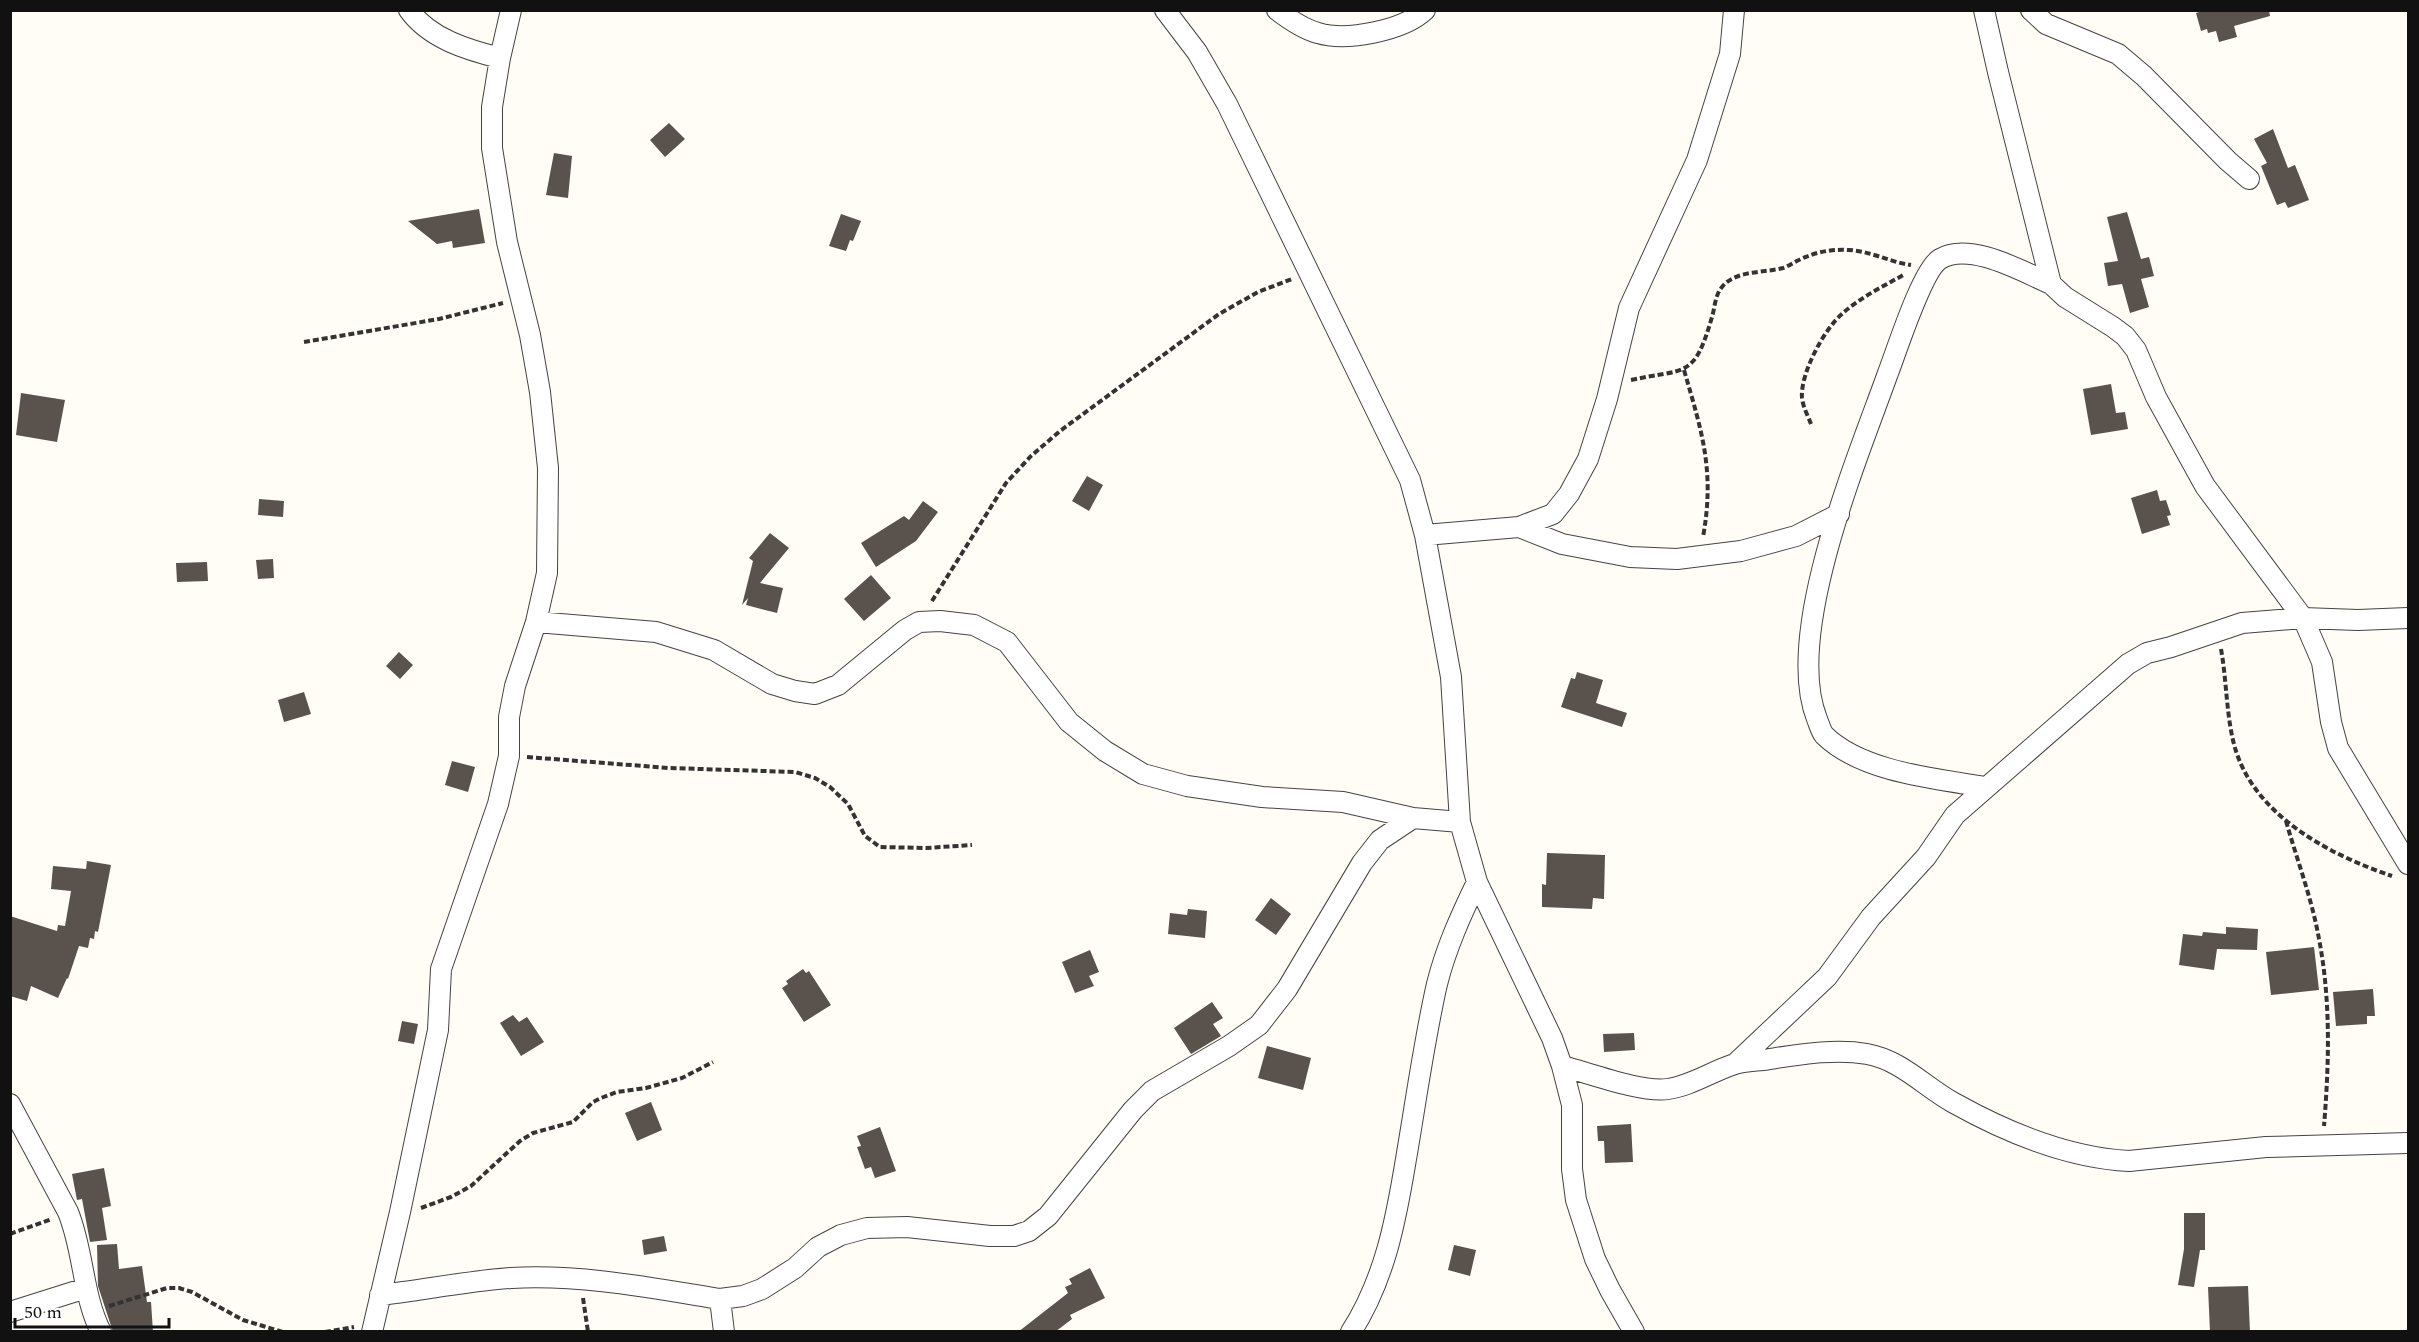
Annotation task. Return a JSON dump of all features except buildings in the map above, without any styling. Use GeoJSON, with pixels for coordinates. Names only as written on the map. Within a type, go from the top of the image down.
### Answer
{"type":"FeatureCollection","features":[{"type":"Feature","properties":{"kind":"street"},"geometry":{"type":"LineString","coordinates":[[410,10],[424,26],[443,38],[467,50],[500,58]]}},
{"type":"Feature","properties":{"kind":"street"},"geometry":{"type":"LineString","coordinates":[[372,1328],[400,1212],[438,1030],[441,969],[498,804],[508,756],[509,717],[515,686],[536,622],[546,573],[548,468],[540,392],[530,335],[507,242],[492,148],[492,107],[511,10]]}},
{"type":"Feature","properties":{"kind":"street"},"geometry":{"type":"LineString","coordinates":[[1165,10],[1197,52],[1227,104],[1410,480],[1425,535],[1451,678],[1460,822],[1477,882],[1552,1038],[1562,1066],[1572,1105],[1572,1169],[1576,1200],[1595,1259],[1634,1332]]}},
{"type":"Feature","properties":{"kind":"street"},"geometry":{"type":"LineString","coordinates":[[1277,10],[1292,21],[1319,34],[1357,35],[1393,29],[1425,10]]}},
{"type":"Feature","properties":{"kind":"street"},"geometry":{"type":"LineString","coordinates":[[1425,535],[1520,527],[1553,514],[1569,494],[1588,459],[1610,385],[1629,308],[1697,160],[1730,54],[1734,10]]}},
{"type":"Feature","properties":{"kind":"street"},"geometry":{"type":"LineString","coordinates":[[1984,10],[2051,284]]}},
{"type":"Feature","properties":{"kind":"street"},"geometry":{"type":"LineString","coordinates":[[2031,10],[2046,24],[2118,54],[2144,76],[2228,161],[2249,179]]}},
{"type":"Feature","properties":{"kind":"street"},"geometry":{"type":"LineString","coordinates":[[1986,787],[1889,768],[1849,753],[1823,734],[1811,706],[1808,660],[1814,606],[1830,540],[1917,293],[1938,259],[1955,252],[1987,257],[2051,284],[2065,297],[2125,336],[2136,350],[2156,397],[2205,486],[2303,618],[2322,662],[2331,722],[2338,748],[2404,871]]}},
{"type":"Feature","properties":{"kind":"street"},"geometry":{"type":"LineString","coordinates":[[1520,527],[1562,544],[1630,557],[1677,559],[1741,552],[1796,536],[1839,514]]}},
{"type":"Feature","properties":{"kind":"street"},"geometry":{"type":"LineString","coordinates":[[1735,1064],[1827,977],[1871,917],[1926,857],[1955,815],[2128,664],[2147,653],[2242,623],[2303,618],[2358,620],[2409,618]]}},
{"type":"Feature","properties":{"kind":"street"},"geometry":{"type":"LineString","coordinates":[[536,622],[656,633],[714,650],[772,684],[815,694],[838,686],[905,630],[919,622],[940,621],[974,626],[1007,642],[1069,722],[1105,751],[1143,774],[1187,786],[1262,797],[1343,802],[1413,818],[1460,822]]}},
{"type":"Feature","properties":{"kind":"street"},"geometry":{"type":"LineString","coordinates":[[380,1295],[512,1278],[580,1280],[720,1299],[743,1296],[762,1289],[795,1268],[818,1246],[841,1235],[867,1228],[908,1227],[990,1236],[1014,1236],[1029,1231],[1048,1216],[1133,1110],[1152,1091],[1229,1046],[1259,1025],[1287,989],[1362,863],[1380,840],[1413,818]]}},
{"type":"Feature","properties":{"kind":"street"},"geometry":{"type":"LineString","coordinates":[[1350,1332],[1364,1312],[1380,1274],[1395,1226],[1438,983],[1457,924],[1477,882]]}},
{"type":"Feature","properties":{"kind":"street"},"geometry":{"type":"LineString","coordinates":[[1562,1066],[1630,1084],[1668,1089],[1735,1064],[1840,1052],[1881,1057],[1954,1103],[2024,1137],[2108,1160],[2129,1161],[2266,1147],[2409,1143]]}},
{"type":"Feature","properties":{"kind":"street"},"geometry":{"type":"LineString","coordinates":[[10,1104],[75,1229],[91,1312],[101,1332]]}},
{"type":"Feature","properties":{"kind":"street"},"geometry":{"type":"LineString","coordinates":[[10,1311],[86,1288]]}},
{"type":"Feature","properties":{"kind":"street"},"geometry":{"type":"LineString","coordinates":[[720,1299],[724,1332]]}},
{"type":"Feature","properties":{"kind":"path"},"geometry":{"type":"LineString","coordinates":[[1610,385],[1670,375],[1684,370],[1698,356],[1713,315],[1717,296],[1723,285],[1738,277],[1783,268],[1816,253],[1834,250],[1852,250],[1897,263],[1918,266],[1854,304],[1841,314],[1828,330],[1803,381],[1802,400],[1811,424]]}},
{"type":"Feature","properties":{"kind":"path"},"geometry":{"type":"LineString","coordinates":[[919,622],[1006,483],[1031,456],[1060,431],[1219,314],[1258,292],[1308,272]]}},
{"type":"Feature","properties":{"kind":"path"},"geometry":{"type":"LineString","coordinates":[[304,342],[439,319],[520,298]]}},
{"type":"Feature","properties":{"kind":"path"},"geometry":{"type":"LineString","coordinates":[[1684,370],[1707,454],[1710,485],[1700,556]]}},
{"type":"Feature","properties":{"kind":"path"},"geometry":{"type":"LineString","coordinates":[[2218,631],[2235,747],[2245,775],[2263,799],[2319,843],[2339,854],[2359,864],[2404,871]]}},
{"type":"Feature","properties":{"kind":"path"},"geometry":{"type":"LineString","coordinates":[[508,756],[546,757],[669,768],[795,772],[815,778],[830,787],[848,804],[865,836],[880,847],[926,848],[972,845]]}},
{"type":"Feature","properties":{"kind":"path"},"geometry":{"type":"LineString","coordinates":[[2286,819],[2319,938],[2326,991],[2329,1048],[2323,1144]]}},
{"type":"Feature","properties":{"kind":"path"},"geometry":{"type":"LineString","coordinates":[[400,1212],[434,1203],[471,1186],[520,1141],[533,1133],[573,1122],[593,1102],[608,1095],[682,1078],[712,1062]]}},
{"type":"Feature","properties":{"kind":"path"},"geometry":{"type":"LineString","coordinates":[[10,1234],[68,1212]]}},
{"type":"Feature","properties":{"kind":"path"},"geometry":{"type":"LineString","coordinates":[[580,1280],[588,1332]]}},
{"type":"Feature","properties":{"kind":"path"},"geometry":{"type":"LineString","coordinates":[[91,1312],[167,1288],[179,1288],[192,1292],[243,1320],[283,1332]]}},
{"type":"Feature","properties":{"kind":"path"},"geometry":{"type":"LineString","coordinates":[[325,1332],[372,1328]]}}]}
